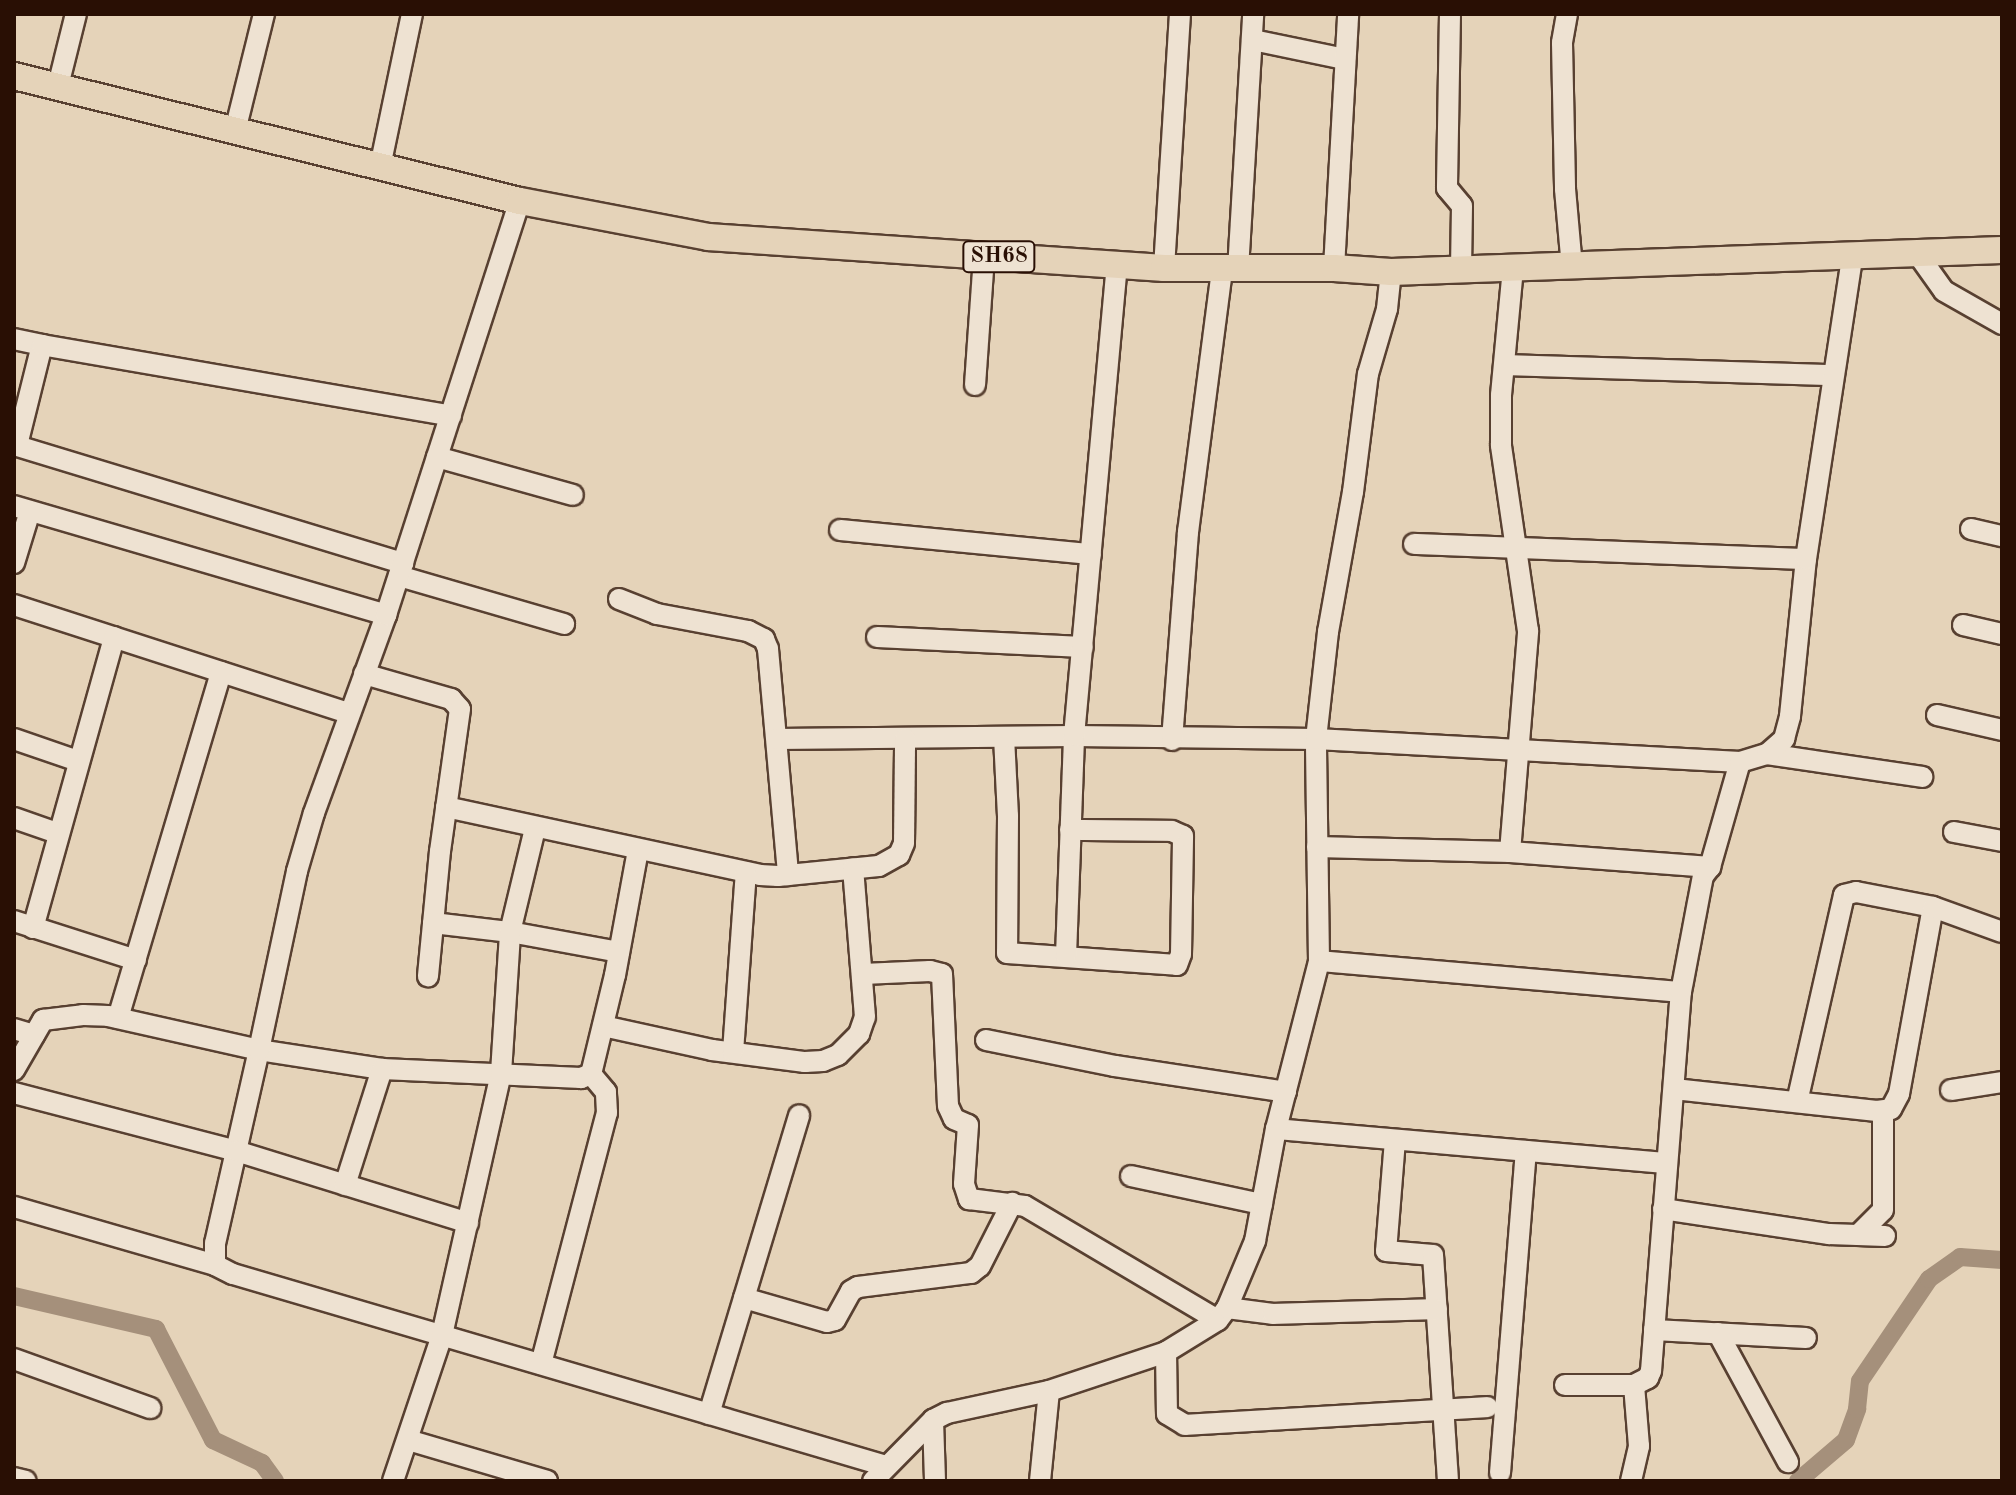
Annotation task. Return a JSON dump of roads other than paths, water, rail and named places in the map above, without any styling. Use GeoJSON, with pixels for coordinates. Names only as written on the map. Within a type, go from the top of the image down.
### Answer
{"type":"FeatureCollection","features":[{"type":"Feature","properties":{"kind":"main road","name":"SH68"},"geometry":{"type":"LineString","coordinates":[[14,76],[520,201],[708,237],[1164,268],[1334,268],[1391,272],[1919,256],[2002,250]]}},
{"type":"Feature","properties":{"kind":"street"},"geometry":{"type":"LineString","coordinates":[[58,86],[76,14]]}},
{"type":"Feature","properties":{"kind":"street"},"geometry":{"type":"LineString","coordinates":[[235,131],[264,14]]}},
{"type":"Feature","properties":{"kind":"street"},"geometry":{"type":"LineString","coordinates":[[380,167],[412,14]]}},
{"type":"Feature","properties":{"kind":"street"},"geometry":{"type":"LineString","coordinates":[[1164,268],[1180,14]]}},
{"type":"Feature","properties":{"kind":"street"},"geometry":{"type":"LineString","coordinates":[[1172,740],[1188,532],[1230,270],[1253,14]]}},
{"type":"Feature","properties":{"kind":"street"},"geometry":{"type":"LineString","coordinates":[[1334,268],[1348,14]]}},
{"type":"Feature","properties":{"kind":"street"},"geometry":{"type":"LineString","coordinates":[[1450,14],[1447,188],[1462,206],[1461,272]]}},
{"type":"Feature","properties":{"kind":"street"},"geometry":{"type":"LineString","coordinates":[[1567,14],[1562,43],[1565,189],[1572,267]]}},
{"type":"Feature","properties":{"kind":"street"},"geometry":{"type":"LineString","coordinates":[[1253,40],[1345,59]]}},
{"type":"Feature","properties":{"kind":"street"},"geometry":{"type":"LineString","coordinates":[[215,1265],[215,1243],[297,871],[349,713],[401,570],[520,201]]}},
{"type":"Feature","properties":{"kind":"street"},"geometry":{"type":"LineString","coordinates":[[975,385],[984,256]]}},
{"type":"Feature","properties":{"kind":"street"},"geometry":{"type":"LineString","coordinates":[[1919,256],[1944,291],[2002,324]]}},
{"type":"Feature","properties":{"kind":"street"},"geometry":{"type":"LineString","coordinates":[[777,739],[1074,736],[1172,740],[1316,739],[1740,762],[1767,754],[1784,739],[1790,716],[1806,559],[1852,258]]}},
{"type":"Feature","properties":{"kind":"street"},"geometry":{"type":"LineString","coordinates":[[1066,956],[1074,736],[1117,265]]}},
{"type":"Feature","properties":{"kind":"street"},"geometry":{"type":"LineString","coordinates":[[1510,852],[1528,631],[1501,445],[1501,395],[1513,269]]}},
{"type":"Feature","properties":{"kind":"street"},"geometry":{"type":"LineString","coordinates":[[14,1207],[709,1414],[879,1473],[933,1420],[947,1413],[1049,1391],[1166,1352],[1222,1314],[1255,1241],[1276,1129],[1319,961],[1316,739],[1328,632],[1353,492],[1368,374],[1387,309],[1391,272]]}},
{"type":"Feature","properties":{"kind":"street"},"geometry":{"type":"LineString","coordinates":[[14,339],[451,416]]}},
{"type":"Feature","properties":{"kind":"street"},"geometry":{"type":"LineString","coordinates":[[42,345],[16,445],[564,624]]}},
{"type":"Feature","properties":{"kind":"street"},"geometry":{"type":"LineString","coordinates":[[1506,365],[1833,375]]}},
{"type":"Feature","properties":{"kind":"street"},"geometry":{"type":"LineString","coordinates":[[437,457],[573,495]]}},
{"type":"Feature","properties":{"kind":"street"},"geometry":{"type":"LineString","coordinates":[[14,563],[22,509],[386,615]]}},
{"type":"Feature","properties":{"kind":"street"},"geometry":{"type":"LineString","coordinates":[[1971,529],[2002,536]]}},
{"type":"Feature","properties":{"kind":"street"},"geometry":{"type":"LineString","coordinates":[[840,530],[1091,554]]}},
{"type":"Feature","properties":{"kind":"street"},"geometry":{"type":"LineString","coordinates":[[1414,544],[1806,559]]}},
{"type":"Feature","properties":{"kind":"street"},"geometry":{"type":"LineString","coordinates":[[619,599],[657,614],[748,631],[764,639],[768,649],[788,875]]}},
{"type":"Feature","properties":{"kind":"street"},"geometry":{"type":"LineString","coordinates":[[14,605],[349,713]]}},
{"type":"Feature","properties":{"kind":"street"},"geometry":{"type":"LineString","coordinates":[[1963,625],[2002,634]]}},
{"type":"Feature","properties":{"kind":"street"},"geometry":{"type":"LineString","coordinates":[[114,637],[57,833],[24,924],[136,960]]}},
{"type":"Feature","properties":{"kind":"street"},"geometry":{"type":"LineString","coordinates":[[877,637],[1083,647]]}},
{"type":"Feature","properties":{"kind":"street"},"geometry":{"type":"LineString","coordinates":[[118,1018],[221,672]]}},
{"type":"Feature","properties":{"kind":"street"},"geometry":{"type":"LineString","coordinates":[[364,674],[457,703],[461,718],[446,807],[428,976]]}},
{"type":"Feature","properties":{"kind":"street"},"geometry":{"type":"LineString","coordinates":[[1937,715],[2002,730]]}},
{"type":"Feature","properties":{"kind":"street"},"geometry":{"type":"LineString","coordinates":[[1004,737],[1008,816],[1006,948],[1011,954],[1177,965],[1181,954],[1184,844],[1178,832],[1070,830]]}},
{"type":"Feature","properties":{"kind":"street"},"geometry":{"type":"LineString","coordinates":[[14,739],[78,761]]}},
{"type":"Feature","properties":{"kind":"street"},"geometry":{"type":"LineString","coordinates":[[446,807],[535,829],[746,872],[788,875],[879,866],[899,855],[904,843],[905,739]]}},
{"type":"Feature","properties":{"kind":"street"},"geometry":{"type":"LineString","coordinates":[[1767,754],[1922,777]]}},
{"type":"Feature","properties":{"kind":"street"},"geometry":{"type":"LineString","coordinates":[[1565,1385],[1634,1385],[1648,1378],[1651,1371],[1681,992],[1703,876],[1710,867],[1740,762]]}},
{"type":"Feature","properties":{"kind":"street"},"geometry":{"type":"LineString","coordinates":[[14,818],[57,833]]}},
{"type":"Feature","properties":{"kind":"street"},"geometry":{"type":"LineString","coordinates":[[393,1481],[442,1335],[501,1073],[510,932],[535,829]]}},
{"type":"Feature","properties":{"kind":"street"},"geometry":{"type":"LineString","coordinates":[[1954,832],[2002,841]]}},
{"type":"Feature","properties":{"kind":"street"},"geometry":{"type":"LineString","coordinates":[[1317,847],[1510,852],[1710,867]]}},
{"type":"Feature","properties":{"kind":"street"},"geometry":{"type":"LineString","coordinates":[[591,1074],[638,850]]}},
{"type":"Feature","properties":{"kind":"street"},"geometry":{"type":"LineString","coordinates":[[603,1026],[733,1052],[805,1062],[823,1061],[838,1055],[864,1026],[863,974],[853,868]]}},
{"type":"Feature","properties":{"kind":"street"},"geometry":{"type":"LineString","coordinates":[[733,1052],[746,872]]}},
{"type":"Feature","properties":{"kind":"street"},"geometry":{"type":"LineString","coordinates":[[1797,1102],[1844,895],[1856,892],[1933,907],[2002,932]]}},
{"type":"Feature","properties":{"kind":"street"},"geometry":{"type":"LineString","coordinates":[[1674,1089],[1883,1111],[1891,1109],[1899,1094],[1933,907]]}},
{"type":"Feature","properties":{"kind":"street"},"geometry":{"type":"LineString","coordinates":[[433,923],[510,932],[619,952]]}},
{"type":"Feature","properties":{"kind":"street"},"geometry":{"type":"LineString","coordinates":[[1319,961],[1681,992]]}},
{"type":"Feature","properties":{"kind":"street"},"geometry":{"type":"LineString","coordinates":[[863,974],[930,971],[942,974],[948,1106],[954,1119],[968,1125],[965,1193],[976,1201],[1025,1206],[1222,1314],[1437,1309]]}},
{"type":"Feature","properties":{"kind":"street"},"geometry":{"type":"LineString","coordinates":[[14,1070],[24,1032],[43,1020],[83,1015],[118,1018],[259,1050],[382,1069],[581,1078],[591,1074]]}},
{"type":"Feature","properties":{"kind":"street"},"geometry":{"type":"LineString","coordinates":[[986,1040],[1115,1066],[1286,1092]]}},
{"type":"Feature","properties":{"kind":"street"},"geometry":{"type":"LineString","coordinates":[[345,1185],[382,1069]]}},
{"type":"Feature","properties":{"kind":"street"},"geometry":{"type":"LineString","coordinates":[[541,1364],[607,1113],[606,1092],[591,1074]]}},
{"type":"Feature","properties":{"kind":"street"},"geometry":{"type":"LineString","coordinates":[[1951,1090],[2002,1082]]}},
{"type":"Feature","properties":{"kind":"street"},"geometry":{"type":"LineString","coordinates":[[14,1093],[236,1151],[468,1223]]}},
{"type":"Feature","properties":{"kind":"street"},"geometry":{"type":"LineString","coordinates":[[1858,1235],[1883,1210],[1883,1111]]}},
{"type":"Feature","properties":{"kind":"street"},"geometry":{"type":"LineString","coordinates":[[709,1414],[799,1115]]}},
{"type":"Feature","properties":{"kind":"street"},"geometry":{"type":"LineString","coordinates":[[1276,1129],[1667,1163]]}},
{"type":"Feature","properties":{"kind":"street"},"geometry":{"type":"LineString","coordinates":[[1395,1140],[1386,1251],[1433,1255],[1448,1481]]}},
{"type":"Feature","properties":{"kind":"street"},"geometry":{"type":"LineString","coordinates":[[1500,1473],[1526,1151]]}},
{"type":"Feature","properties":{"kind":"street"},"geometry":{"type":"LineString","coordinates":[[1131,1176],[1262,1204]]}},
{"type":"Feature","properties":{"kind":"street"},"geometry":{"type":"LineString","coordinates":[[744,1298],[827,1322],[835,1320],[851,1291],[858,1287],[971,1273],[980,1266],[1012,1203]]}},
{"type":"Feature","properties":{"kind":"street"},"geometry":{"type":"LineString","coordinates":[[1663,1209],[1790,1229],[1885,1236]]}},
{"type":"Feature","properties":{"kind":"street"},"geometry":{"type":"LineString","coordinates":[[1654,1330],[1806,1338]]}},
{"type":"Feature","properties":{"kind":"street"},"geometry":{"type":"LineString","coordinates":[[1718,1333],[1788,1462]]}},
{"type":"Feature","properties":{"kind":"street"},"geometry":{"type":"LineString","coordinates":[[1166,1352],[1167,1414],[1185,1425],[1487,1407]]}},
{"type":"Feature","properties":{"kind":"street"},"geometry":{"type":"LineString","coordinates":[[14,1359],[150,1408]]}},
{"type":"Feature","properties":{"kind":"street"},"geometry":{"type":"LineString","coordinates":[[1631,1481],[1639,1446],[1634,1385]]}},
{"type":"Feature","properties":{"kind":"street"},"geometry":{"type":"LineString","coordinates":[[1040,1481],[1049,1391]]}},
{"type":"Feature","properties":{"kind":"street"},"geometry":{"type":"LineString","coordinates":[[933,1420],[935,1481]]}},
{"type":"Feature","properties":{"kind":"street"},"geometry":{"type":"LineString","coordinates":[[408,1440],[547,1481]]}},
{"type":"Feature","properties":{"kind":"street"},"geometry":{"type":"LineString","coordinates":[[14,1478],[26,1481]]}},
{"type":"Feature","properties":{"kind":"waterway"},"geometry":{"type":"LineString","coordinates":[[1798,1481],[1846,1440],[1857,1409],[1860,1381],[1929,1279],[1960,1257],[2002,1260]]}},
{"type":"Feature","properties":{"kind":"waterway"},"geometry":{"type":"LineString","coordinates":[[14,1296],[156,1329],[213,1440],[262,1463],[275,1481]]}}]}
